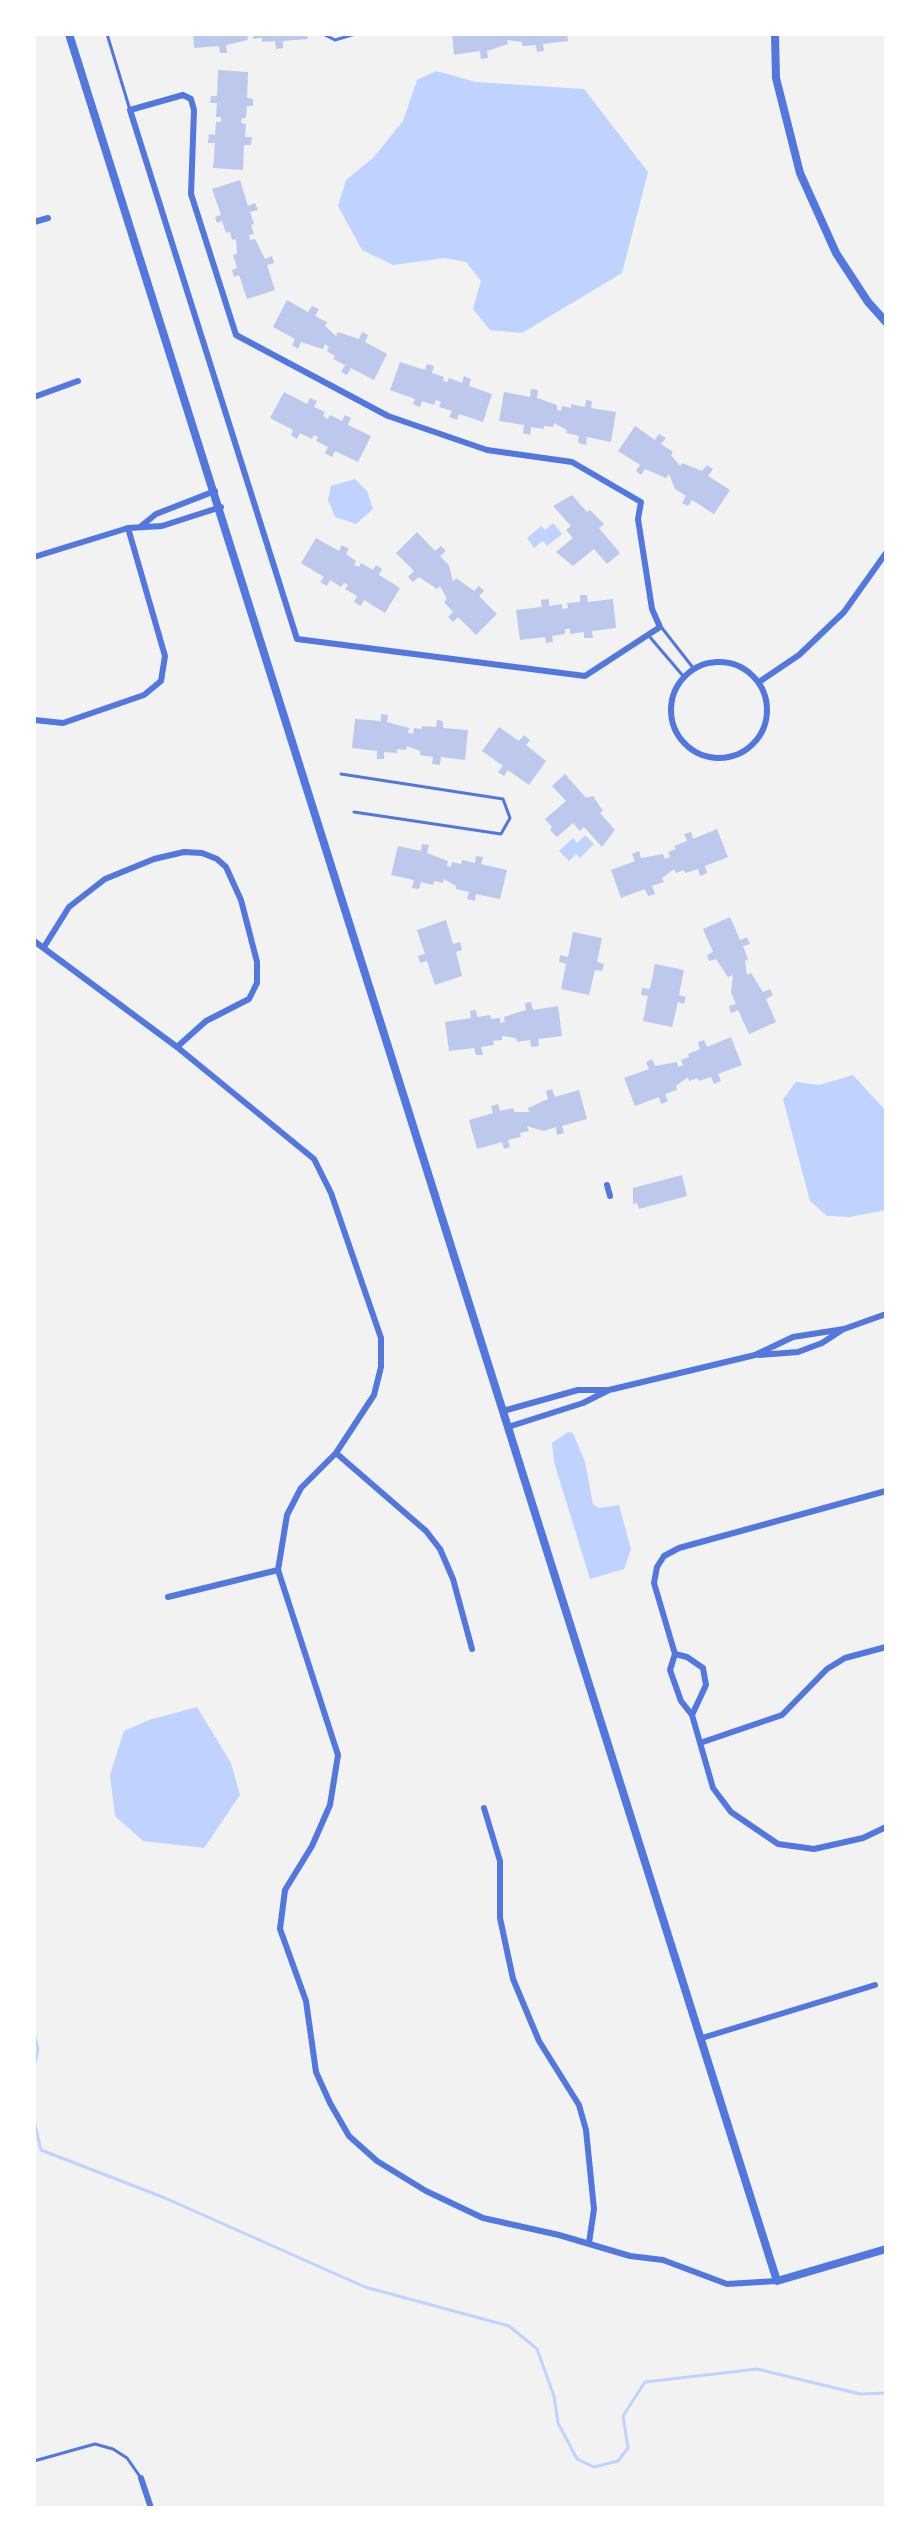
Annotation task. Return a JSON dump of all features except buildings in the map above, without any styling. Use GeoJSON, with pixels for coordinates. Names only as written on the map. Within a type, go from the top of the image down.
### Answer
{"type":"FeatureCollection","features":[{"type":"Feature","properties":{"kind":"street"},"geometry":{"type":"LineString","coordinates":[[69,34],[216,491],[777,2281]]}},
{"type":"Feature","properties":{"kind":"street"},"geometry":{"type":"LineString","coordinates":[[775,34],[776,78],[800,173],[836,253],[868,302],[886,322]]}},
{"type":"Feature","properties":{"kind":"street"},"geometry":{"type":"LineString","coordinates":[[172,96],[191,99],[194,110],[191,194],[236,335],[388,416],[487,450],[572,462],[641,502],[638,519],[652,609],[660,627],[585,676],[297,639],[130,110],[172,96]]}},
{"type":"Feature","properties":{"kind":"street"},"geometry":{"type":"LineString","coordinates":[[34,222],[48,218]]}},
{"type":"Feature","properties":{"kind":"street"},"geometry":{"type":"LineString","coordinates":[[34,397],[78,381]]}},
{"type":"Feature","properties":{"kind":"street"},"geometry":{"type":"LineString","coordinates":[[140,527],[156,514],[216,491]]}},
{"type":"Feature","properties":{"kind":"street"},"geometry":{"type":"LineString","coordinates":[[175,507],[180,521]]}},
{"type":"Feature","properties":{"kind":"street"},"geometry":{"type":"LineString","coordinates":[[34,557],[128,528],[180,521],[221,507]]}},
{"type":"Feature","properties":{"kind":"street"},"geometry":{"type":"LineString","coordinates":[[34,720],[63,723],[144,695],[161,681],[165,656],[128,528]]}},
{"type":"Feature","properties":{"kind":"street"},"geometry":{"type":"LineString","coordinates":[[759,682],[799,655],[844,612],[886,553]]}},
{"type":"Feature","properties":{"kind":"street"},"geometry":{"type":"LineString","coordinates":[[715,662],[732,664],[747,671],[759,682],[767,712],[764,728],[755,743],[734,756],[710,758],[682,741],[673,724],[673,699],[684,677],[694,669],[715,662]]}},
{"type":"Feature","properties":{"kind":"street"},"geometry":{"type":"LineString","coordinates":[[44,947],[69,907],[105,879],[154,859],[184,852],[202,853],[217,859],[226,867],[241,900],[257,962],[257,983],[249,999],[206,1021],[177,1047]]}},
{"type":"Feature","properties":{"kind":"street"},"geometry":{"type":"LineString","coordinates":[[34,941],[177,1047],[314,1159],[331,1193],[382,1348],[374,1395],[336,1453],[301,1488],[287,1515],[278,1570],[338,1755],[330,1805],[305,1859],[285,1890],[280,1929],[306,2001],[310,2045],[320,2083],[349,2136],[399,2175],[483,2218],[630,2256],[663,2260],[727,2284],[777,2281],[886,2249]]}},
{"type":"Feature","properties":{"kind":"street"},"geometry":{"type":"LineString","coordinates":[[607,1185],[610,1196]]}},
{"type":"Feature","properties":{"kind":"street"},"geometry":{"type":"LineString","coordinates":[[755,1355],[793,1337],[844,1329],[886,1314]]}},
{"type":"Feature","properties":{"kind":"street"},"geometry":{"type":"LineString","coordinates":[[508,1427],[583,1403],[609,1390],[755,1355],[798,1352],[822,1343],[844,1329]]}},
{"type":"Feature","properties":{"kind":"street"},"geometry":{"type":"LineString","coordinates":[[503,1411],[578,1390],[609,1390]]}},
{"type":"Feature","properties":{"kind":"street"},"geometry":{"type":"LineString","coordinates":[[336,1453],[426,1531],[440,1549],[453,1579],[472,1649]]}},
{"type":"Feature","properties":{"kind":"street"},"geometry":{"type":"LineString","coordinates":[[886,1491],[679,1548],[664,1556],[654,1583],[675,1654],[670,1670],[681,1701],[692,1715],[713,1788],[731,1812],[778,1844],[814,1849],[863,1838],[886,1827]]}},
{"type":"Feature","properties":{"kind":"street"},"geometry":{"type":"LineString","coordinates":[[168,1597],[278,1570]]}},
{"type":"Feature","properties":{"kind":"street"},"geometry":{"type":"LineString","coordinates":[[700,1743],[782,1715],[827,1669],[845,1658],[886,1647]]}},
{"type":"Feature","properties":{"kind":"street"},"geometry":{"type":"LineString","coordinates":[[675,1654],[687,1657],[703,1668],[706,1685],[692,1715]]}},
{"type":"Feature","properties":{"kind":"street"},"geometry":{"type":"LineString","coordinates":[[484,1808],[500,1861],[500,1918],[513,1979],[539,2041],[579,2105],[586,2130],[594,2209],[589,2243]]}},
{"type":"Feature","properties":{"kind":"street"},"geometry":{"type":"LineString","coordinates":[[702,2038],[875,1985]]}},
{"type":"Feature","properties":{"kind":"street"},"geometry":{"type":"LineString","coordinates":[[141,2478],[151,2508]]}},
{"type":"Feature","properties":{"kind":"lane"},"geometry":{"type":"LineString","coordinates":[[107,34],[130,110]]}},
{"type":"Feature","properties":{"kind":"lane"},"geometry":{"type":"LineString","coordinates":[[323,34],[335,40],[355,34]]}},
{"type":"Feature","properties":{"kind":"lane"},"geometry":{"type":"LineString","coordinates":[[660,627],[694,669]]}},
{"type":"Feature","properties":{"kind":"lane"},"geometry":{"type":"LineString","coordinates":[[649,636],[684,677]]}},
{"type":"Feature","properties":{"kind":"lane"},"geometry":{"type":"LineString","coordinates":[[341,774],[503,799],[510,818],[501,834],[354,812]]}},
{"type":"Feature","properties":{"kind":"lane"},"geometry":{"type":"LineString","coordinates":[[34,2461],[95,2444],[127,2458],[141,2478]]}},
{"type":"Feature","properties":{"kind":"water"},"geometry":{"type":"Polygon","coordinates":[[[436,71],[476,82],[584,89],[648,172],[622,273],[522,333],[490,330],[473,309],[481,281],[466,262],[445,258],[393,265],[362,250],[338,206],[346,180],[373,158],[403,121],[417,80],[436,71]]]}},
{"type":"Feature","properties":{"kind":"water"},"geometry":{"type":"Polygon","coordinates":[[[355,479],[367,491],[373,509],[356,524],[335,517],[328,500],[331,486],[355,479]]]}},
{"type":"Feature","properties":{"kind":"water"},"geometry":{"type":"Polygon","coordinates":[[[553,523],[562,534],[547,546],[543,541],[534,548],[527,538],[541,526],[545,530],[553,523]]]}},
{"type":"Feature","properties":{"kind":"water"},"geometry":{"type":"Polygon","coordinates":[[[585,835],[594,844],[580,858],[576,854],[569,861],[559,851],[573,838],[577,843],[585,835]]]}},
{"type":"Feature","properties":{"kind":"water"},"geometry":{"type":"Polygon","coordinates":[[[853,1075],[886,1111],[886,1210],[850,1217],[827,1216],[810,1201],[783,1099],[796,1082],[819,1085],[853,1075]]]}},
{"type":"Feature","properties":{"kind":"water"},"geometry":{"type":"Polygon","coordinates":[[[568,1432],[573,1433],[585,1462],[593,1504],[600,1508],[619,1505],[631,1549],[624,1569],[590,1579],[554,1462],[552,1443],[568,1432]]]}},
{"type":"Feature","properties":{"kind":"water"},"geometry":{"type":"Polygon","coordinates":[[[197,1707],[231,1763],[240,1795],[204,1848],[143,1841],[115,1816],[110,1775],[124,1731],[149,1720],[197,1707]]]}},
{"type":"Feature","properties":{"kind":"waterway"},"geometry":{"type":"LineString","coordinates":[[34,2033],[38,2049],[34,2068]]}},
{"type":"Feature","properties":{"kind":"waterway"},"geometry":{"type":"LineString","coordinates":[[34,2120],[41,2150],[165,2198],[365,2287],[509,2326],[537,2349],[554,2396],[558,2423],[577,2459],[594,2467],[618,2461],[628,2448],[623,2416],[645,2382],[757,2369],[860,2394],[886,2393]]}}]}
